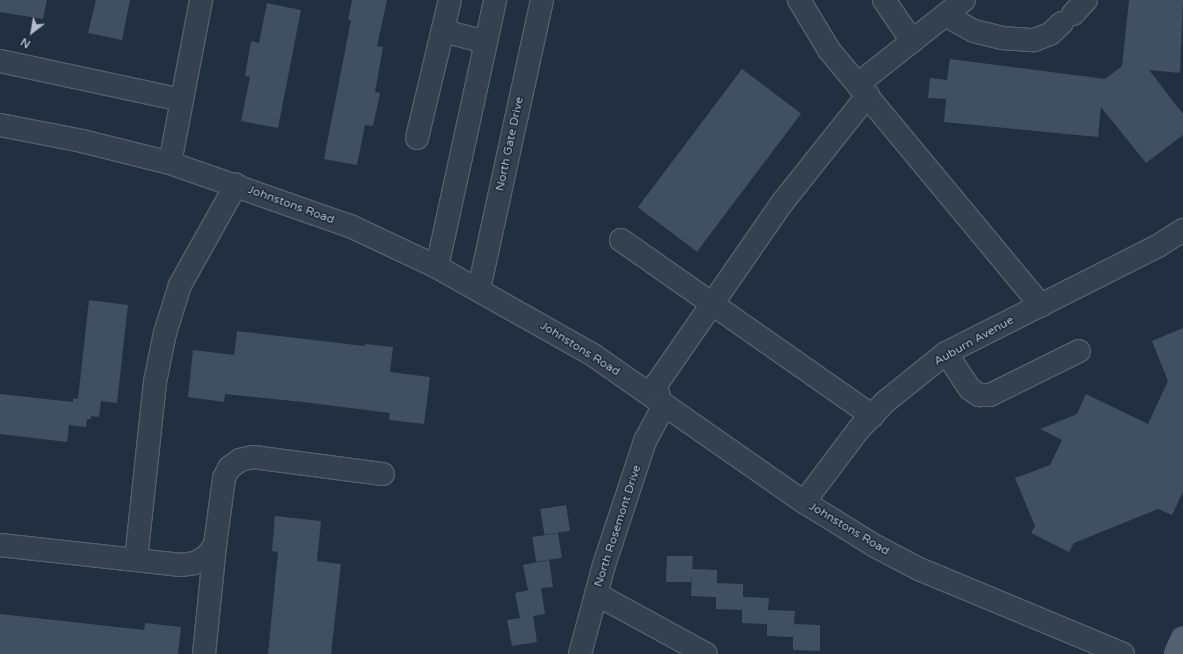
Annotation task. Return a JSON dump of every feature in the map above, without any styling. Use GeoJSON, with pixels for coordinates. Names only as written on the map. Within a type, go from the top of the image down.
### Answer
{"type":"FeatureCollection","features":[{"type":"Feature","properties":{"kind":"main road"},"geometry":{"type":"LineString","coordinates":[[1176,654],[1183,638]]}},
{"type":"Feature","properties":{"kind":"street"},"geometry":{"type":"LineString","coordinates":[[170,163],[201,0]]}},
{"type":"Feature","properties":{"kind":"street"},"geometry":{"type":"LineString","coordinates":[[417,138],[450,0]]}},
{"type":"Feature","properties":{"kind":"street"},"geometry":{"type":"LineString","coordinates":[[437,267],[495,0]]}},
{"type":"Feature","properties":{"kind":"street","name":"North Gate Drive"},"geometry":{"type":"LineString","coordinates":[[479,289],[542,0]]}},
{"type":"Feature","properties":{"kind":"street"},"geometry":{"type":"LineString","coordinates":[[799,0],[829,50],[1041,305]]}},
{"type":"Feature","properties":{"kind":"street"},"geometry":{"type":"LineString","coordinates":[[884,0],[912,41]]}},
{"type":"Feature","properties":{"kind":"street"},"geometry":{"type":"LineString","coordinates":[[661,402],[656,385],[782,202],[863,90],[912,41],[964,0]]}},
{"type":"Feature","properties":{"kind":"street"},"geometry":{"type":"LineString","coordinates":[[945,15],[974,31],[1002,38],[1034,40],[1050,34],[1073,13]]}},
{"type":"Feature","properties":{"kind":"street"},"geometry":{"type":"LineString","coordinates":[[443,31],[486,42]]}},
{"type":"Feature","properties":{"kind":"street"},"geometry":{"type":"LineString","coordinates":[[0,61],[182,100]]}},
{"type":"Feature","properties":{"kind":"street","name":"Johnstons Road"},"geometry":{"type":"LineString","coordinates":[[0,125],[82,141],[170,163],[236,184],[350,226],[437,267],[479,289],[593,355],[804,502],[875,546],[919,569],[1123,654]]}},
{"type":"Feature","properties":{"kind":"street"},"geometry":{"type":"LineString","coordinates":[[136,560],[155,382],[165,333],[180,285],[236,184]]}},
{"type":"Feature","properties":{"kind":"street","name":"Auburn Avenue"},"geometry":{"type":"LineString","coordinates":[[804,502],[872,416],[913,377],[946,353],[1158,246],[1183,230]]}},
{"type":"Feature","properties":{"kind":"street"},"geometry":{"type":"LineString","coordinates":[[621,240],[872,416]]}},
{"type":"Feature","properties":{"kind":"street"},"geometry":{"type":"LineString","coordinates":[[946,353],[970,389],[979,395],[990,395],[1079,351]]}},
{"type":"Feature","properties":{"kind":"street","name":"North Rosemont Drive"},"geometry":{"type":"LineString","coordinates":[[580,654],[596,594],[645,441],[658,420],[661,402]]}},
{"type":"Feature","properties":{"kind":"street"},"geometry":{"type":"LineString","coordinates":[[204,654],[215,546],[224,478],[229,468],[240,460],[253,457],[383,474]]}},
{"type":"Feature","properties":{"kind":"street"},"geometry":{"type":"LineString","coordinates":[[0,545],[181,565],[195,563],[207,556],[215,546]]}},
{"type":"Feature","properties":{"kind":"street"},"geometry":{"type":"LineString","coordinates":[[596,594],[706,654]]}},
{"type":"Feature","properties":{"kind":"building"},"geometry":{"type":"Polygon","coordinates":[[[0,0],[47,0],[43,19],[0,12],[0,0]]]}},
{"type":"Feature","properties":{"kind":"building"},"geometry":{"type":"Polygon","coordinates":[[[96,0],[130,0],[122,40],[88,33],[96,0]]]}},
{"type":"Feature","properties":{"kind":"building"},"geometry":{"type":"Polygon","coordinates":[[[352,0],[387,0],[377,46],[383,47],[375,92],[380,93],[373,126],[365,125],[357,165],[324,159],[351,20],[348,20],[352,0]]]}},
{"type":"Feature","properties":{"kind":"building"},"geometry":{"type":"Polygon","coordinates":[[[1129,0],[1183,0],[1180,73],[1149,70],[1183,114],[1183,135],[1146,163],[1101,107],[1098,137],[944,122],[946,99],[928,98],[930,78],[947,80],[950,59],[1105,79],[1122,66],[1129,0]]]}},
{"type":"Feature","properties":{"kind":"building"},"geometry":{"type":"Polygon","coordinates":[[[267,3],[301,10],[278,128],[241,121],[250,77],[245,76],[251,41],[259,43],[267,3]]]}},
{"type":"Feature","properties":{"kind":"building"},"geometry":{"type":"Polygon","coordinates":[[[742,69],[801,114],[697,252],[638,207],[742,69]]]}},
{"type":"Feature","properties":{"kind":"building"},"geometry":{"type":"Polygon","coordinates":[[[89,300],[128,305],[117,403],[101,401],[99,417],[91,416],[91,419],[87,419],[86,427],[69,425],[67,442],[0,434],[0,394],[73,402],[73,398],[78,399],[89,300]]]}},
{"type":"Feature","properties":{"kind":"building"},"geometry":{"type":"Polygon","coordinates":[[[1183,328],[1183,492],[1172,515],[1158,509],[1074,543],[1069,552],[1031,533],[1035,526],[1015,478],[1050,465],[1062,440],[1040,429],[1077,414],[1086,394],[1148,424],[1168,381],[1152,341],[1183,328]]]}},
{"type":"Feature","properties":{"kind":"building"},"geometry":{"type":"Polygon","coordinates":[[[237,331],[364,346],[365,344],[393,347],[390,372],[430,377],[424,424],[389,420],[390,413],[303,402],[225,394],[224,402],[188,397],[193,350],[234,355],[237,331]]]}},
{"type":"Feature","properties":{"kind":"building"},"geometry":{"type":"Polygon","coordinates":[[[566,505],[570,531],[544,535],[540,509],[566,505]]]}},
{"type":"Feature","properties":{"kind":"building"},"geometry":{"type":"Polygon","coordinates":[[[275,516],[321,521],[317,561],[341,564],[331,654],[268,654],[278,552],[272,551],[275,516]]]}},
{"type":"Feature","properties":{"kind":"building"},"geometry":{"type":"Polygon","coordinates":[[[558,533],[562,558],[536,562],[532,537],[558,533]]]}},
{"type":"Feature","properties":{"kind":"building"},"geometry":{"type":"Polygon","coordinates":[[[667,556],[693,556],[692,569],[717,570],[717,583],[743,584],[743,597],[769,598],[768,610],[795,611],[794,624],[820,625],[820,651],[793,650],[793,637],[767,636],[767,624],[742,623],[742,610],[716,609],[716,597],[691,596],[692,572],[691,582],[666,582],[667,556]]]}},
{"type":"Feature","properties":{"kind":"building"},"geometry":{"type":"Polygon","coordinates":[[[549,560],[553,587],[541,588],[545,614],[533,616],[537,642],[512,646],[507,620],[520,618],[515,593],[534,589],[528,590],[523,565],[549,560]]]}},
{"type":"Feature","properties":{"kind":"building"},"geometry":{"type":"Polygon","coordinates":[[[0,614],[144,630],[145,623],[181,627],[178,654],[0,654],[0,614]]]}}]}
